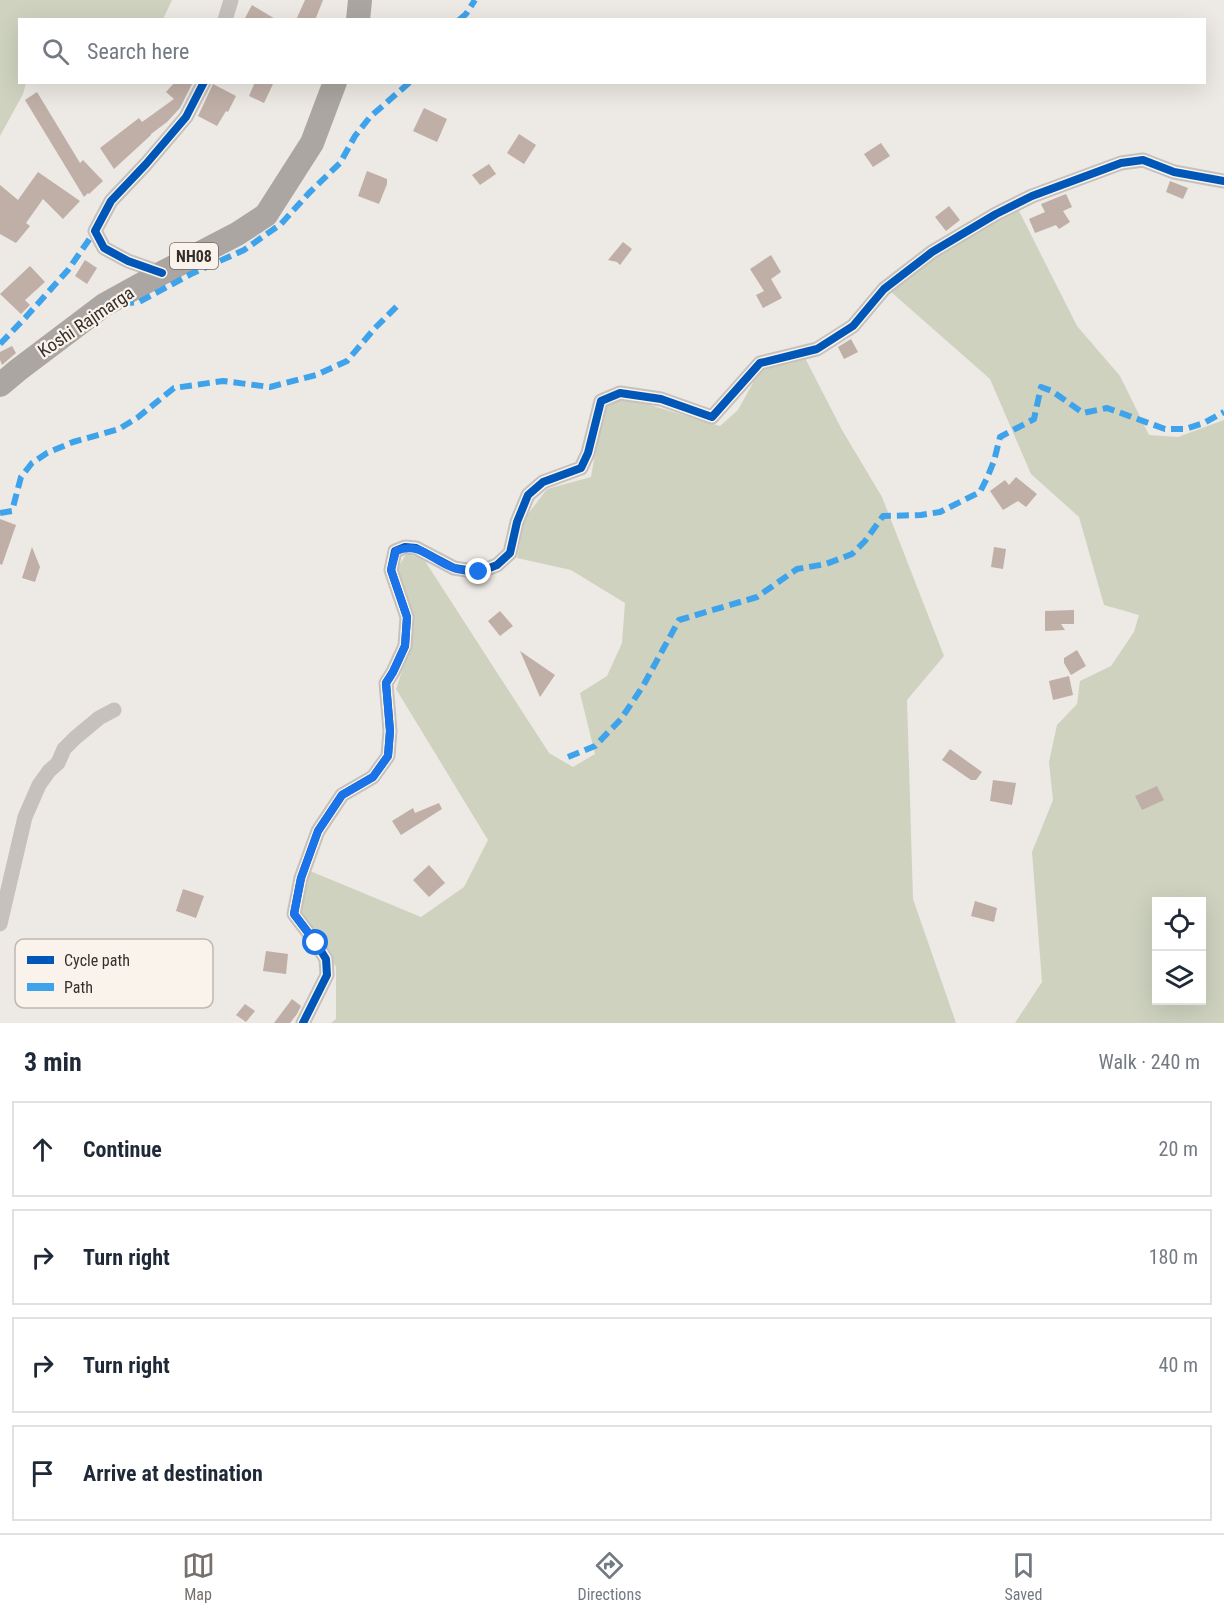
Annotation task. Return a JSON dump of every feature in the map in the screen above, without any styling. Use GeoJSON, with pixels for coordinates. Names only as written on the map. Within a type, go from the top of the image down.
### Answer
{"type":"FeatureCollection","features":[{"type":"Feature","properties":{"kind":"main road"},"geometry":{"type":"LineString","coordinates":[[358,18],[360,0]]}},
{"type":"Feature","properties":{"kind":"main road","name":"Koshi Rajmarga"},"geometry":{"type":"LineString","coordinates":[[0,385],[104,305],[237,234],[266,215],[312,143],[334,84]]}},
{"type":"Feature","properties":{"kind":"street"},"geometry":{"type":"LineString","coordinates":[[226,18],[231,0]]}},
{"type":"Feature","properties":{"kind":"street"},"geometry":{"type":"LineString","coordinates":[[162,273],[128,261],[104,248],[95,231],[111,201],[186,117],[203,84]]}},
{"type":"Feature","properties":{"kind":"street"},"geometry":{"type":"LineString","coordinates":[[303,1023],[327,975],[326,959],[294,914],[301,878],[318,831],[342,795],[373,777],[388,756],[390,731],[386,683],[405,646],[407,617],[391,570],[396,551],[405,547],[416,548],[454,568],[479,572],[497,565],[510,552],[528,495],[543,482],[581,468],[588,453],[601,402],[620,393],[661,399],[712,417],[760,363],[817,349],[853,326],[884,289],[932,252],[996,214],[1032,196],[1121,163],[1143,160],[1174,172],[1224,181]]}},
{"type":"Feature","properties":{"kind":"street"},"geometry":{"type":"LineString","coordinates":[[0,924],[25,817],[39,785],[58,763],[64,749],[75,738],[99,718],[114,710]]}},
{"type":"Feature","properties":{"kind":"green space"},"geometry":{"type":"Polygon","coordinates":[[[0,0],[172,0],[163,18],[18,18],[18,84],[26,84],[23,94],[0,136],[0,0]]]}},
{"type":"Feature","properties":{"kind":"green space"},"geometry":{"type":"Polygon","coordinates":[[[1017,207],[1077,326],[1120,376],[1149,435],[1178,437],[1224,420],[1224,1023],[1015,1023],[1042,982],[1032,852],[1053,800],[1049,762],[1057,725],[1077,704],[1080,681],[1111,666],[1134,632],[1139,615],[1104,605],[1079,517],[1031,474],[990,379],[890,291],[919,264],[1017,207]]]}},
{"type":"Feature","properties":{"kind":"green space"},"geometry":{"type":"Polygon","coordinates":[[[805,358],[842,430],[882,497],[944,656],[907,700],[913,899],[956,1023],[331,1023],[336,1019],[336,967],[300,912],[310,871],[421,917],[464,887],[488,840],[396,689],[408,653],[396,571],[406,554],[423,558],[549,753],[573,767],[595,754],[580,693],[607,676],[622,643],[625,603],[571,570],[517,558],[525,518],[547,489],[591,477],[602,413],[612,400],[630,399],[720,426],[738,410],[760,370],[805,358]]]}},
{"type":"Feature","properties":{"kind":"building"},"geometry":{"type":"Polygon","coordinates":[[[305,0],[323,0],[316,18],[297,18],[305,0]]]}},
{"type":"Feature","properties":{"kind":"building"},"geometry":{"type":"Polygon","coordinates":[[[252,5],[274,18],[245,18],[252,5]]]}},
{"type":"Feature","properties":{"kind":"building"},"geometry":{"type":"Polygon","coordinates":[[[173,84],[192,84],[180,108],[114,169],[100,148],[139,118],[142,122],[174,99],[166,92],[173,84]]]}},
{"type":"Feature","properties":{"kind":"building"},"geometry":{"type":"Polygon","coordinates":[[[213,84],[236,96],[228,112],[226,111],[217,126],[198,116],[213,84]]]}},
{"type":"Feature","properties":{"kind":"building"},"geometry":{"type":"Polygon","coordinates":[[[254,84],[273,84],[264,103],[249,96],[254,84]]]}},
{"type":"Feature","properties":{"kind":"building"},"geometry":{"type":"Polygon","coordinates":[[[37,92],[80,163],[83,160],[103,181],[84,197],[25,100],[37,92]]]}},
{"type":"Feature","properties":{"kind":"building"},"geometry":{"type":"Polygon","coordinates":[[[424,108],[447,119],[437,142],[413,131],[424,108]]]}},
{"type":"Feature","properties":{"kind":"building"},"geometry":{"type":"Polygon","coordinates":[[[519,134],[536,145],[524,164],[507,153],[519,134]]]}},
{"type":"Feature","properties":{"kind":"building"},"geometry":{"type":"Polygon","coordinates":[[[881,143],[890,156],[873,167],[864,154],[881,143]]]}},
{"type":"Feature","properties":{"kind":"building"},"geometry":{"type":"Polygon","coordinates":[[[489,164],[496,174],[480,185],[472,175],[489,164]]]}},
{"type":"Feature","properties":{"kind":"building"},"geometry":{"type":"Polygon","coordinates":[[[367,171],[387,179],[379,204],[358,196],[367,171]]]}},
{"type":"Feature","properties":{"kind":"building"},"geometry":{"type":"Polygon","coordinates":[[[38,172],[80,201],[63,219],[43,199],[26,223],[30,226],[16,243],[0,234],[0,185],[18,200],[38,172]]]}},
{"type":"Feature","properties":{"kind":"building"},"geometry":{"type":"Polygon","coordinates":[[[1170,181],[1188,188],[1183,199],[1166,192],[1170,181]]]}},
{"type":"Feature","properties":{"kind":"building"},"geometry":{"type":"Polygon","coordinates":[[[1066,194],[1072,207],[1063,211],[1070,222],[1059,229],[1056,225],[1035,233],[1029,219],[1045,212],[1041,204],[1066,194]]]}},
{"type":"Feature","properties":{"kind":"building"},"geometry":{"type":"Polygon","coordinates":[[[949,206],[960,220],[946,231],[935,217],[949,206]]]}},
{"type":"Feature","properties":{"kind":"building"},"geometry":{"type":"Polygon","coordinates":[[[623,242],[632,249],[620,265],[608,260],[623,242]]]}},
{"type":"Feature","properties":{"kind":"building"},"geometry":{"type":"Polygon","coordinates":[[[771,255],[781,272],[771,279],[782,298],[763,308],[756,295],[764,291],[750,269],[771,255]]]}},
{"type":"Feature","properties":{"kind":"building"},"geometry":{"type":"Polygon","coordinates":[[[85,260],[97,268],[87,284],[75,276],[85,260]]]}},
{"type":"Feature","properties":{"kind":"building"},"geometry":{"type":"Polygon","coordinates":[[[30,266],[45,282],[25,300],[30,305],[21,314],[0,294],[30,266]]]}},
{"type":"Feature","properties":{"kind":"building"},"geometry":{"type":"Polygon","coordinates":[[[851,339],[858,352],[844,359],[838,347],[851,339]]]}},
{"type":"Feature","properties":{"kind":"building"},"geometry":{"type":"Polygon","coordinates":[[[12,346],[16,353],[2,365],[0,352],[12,346]]]}},
{"type":"Feature","properties":{"kind":"building"},"geometry":{"type":"Polygon","coordinates":[[[1016,477],[1037,494],[1026,507],[1018,501],[1003,510],[990,491],[1005,480],[1009,485],[1016,477]]]}},
{"type":"Feature","properties":{"kind":"building"},"geometry":{"type":"Polygon","coordinates":[[[0,519],[16,525],[2,565],[0,564],[0,519]]]}},
{"type":"Feature","properties":{"kind":"building"},"geometry":{"type":"Polygon","coordinates":[[[32,547],[40,567],[35,582],[22,578],[32,547]]]}},
{"type":"Feature","properties":{"kind":"building"},"geometry":{"type":"Polygon","coordinates":[[[994,547],[1006,549],[1003,569],[991,567],[994,547]]]}},
{"type":"Feature","properties":{"kind":"building"},"geometry":{"type":"Polygon","coordinates":[[[1074,610],[1074,624],[1061,624],[1065,630],[1045,631],[1045,611],[1074,610]]]}},
{"type":"Feature","properties":{"kind":"building"},"geometry":{"type":"Polygon","coordinates":[[[500,611],[513,626],[500,636],[488,621],[500,611]]]}},
{"type":"Feature","properties":{"kind":"building"},"geometry":{"type":"Polygon","coordinates":[[[1077,650],[1086,666],[1071,675],[1064,663],[1064,658],[1077,650]]]}},
{"type":"Feature","properties":{"kind":"building"},"geometry":{"type":"Polygon","coordinates":[[[520,651],[555,675],[540,697],[520,651]]]}},
{"type":"Feature","properties":{"kind":"building"},"geometry":{"type":"Polygon","coordinates":[[[1069,676],[1073,695],[1053,700],[1049,681],[1069,676]]]}},
{"type":"Feature","properties":{"kind":"building"},"geometry":{"type":"Polygon","coordinates":[[[950,749],[982,772],[976,780],[971,780],[942,760],[950,749]]]}},
{"type":"Feature","properties":{"kind":"building"},"geometry":{"type":"Polygon","coordinates":[[[993,780],[1016,783],[1012,805],[990,801],[993,780]]]}},
{"type":"Feature","properties":{"kind":"building"},"geometry":{"type":"Polygon","coordinates":[[[1157,786],[1164,800],[1142,810],[1135,796],[1157,786]]]}},
{"type":"Feature","properties":{"kind":"building"},"geometry":{"type":"Polygon","coordinates":[[[439,803],[442,809],[401,835],[392,821],[413,808],[415,813],[439,803]]]}},
{"type":"Feature","properties":{"kind":"building"},"geometry":{"type":"Polygon","coordinates":[[[429,865],[445,883],[429,897],[413,880],[429,865]]]}},
{"type":"Feature","properties":{"kind":"building"},"geometry":{"type":"Polygon","coordinates":[[[183,889],[204,896],[196,918],[176,911],[183,889]]]}},
{"type":"Feature","properties":{"kind":"building"},"geometry":{"type":"Polygon","coordinates":[[[975,901],[997,908],[994,922],[971,916],[975,901]]]}},
{"type":"Feature","properties":{"kind":"building"},"geometry":{"type":"Polygon","coordinates":[[[266,951],[288,954],[286,974],[263,971],[266,951]]]}},
{"type":"Feature","properties":{"kind":"building"},"geometry":{"type":"Polygon","coordinates":[[[292,999],[301,1006],[297,1014],[290,1023],[274,1023],[292,999]]]}},
{"type":"Feature","properties":{"kind":"building"},"geometry":{"type":"Polygon","coordinates":[[[245,1004],[255,1011],[246,1022],[236,1015],[245,1004]]]}},
{"type":"Feature","properties":{"kind":"marked path"},"geometry":{"type":"LineString","coordinates":[[461,18],[475,0]]}},
{"type":"Feature","properties":{"kind":"marked path"},"geometry":{"type":"LineString","coordinates":[[104,305],[139,302],[191,274],[244,250],[281,224],[340,163],[355,136],[370,117],[408,84]]}},
{"type":"Feature","properties":{"kind":"marked path"},"geometry":{"type":"LineString","coordinates":[[0,344],[68,270],[95,231]]}},
{"type":"Feature","properties":{"kind":"marked path"},"geometry":{"type":"LineString","coordinates":[[0,513],[12,511],[21,477],[32,463],[47,453],[73,442],[119,429],[137,418],[174,388],[223,381],[270,387],[316,375],[347,361],[397,306]]}},
{"type":"Feature","properties":{"kind":"marked path"},"geometry":{"type":"LineString","coordinates":[[568,757],[595,746],[621,719],[643,686],[679,620],[757,597],[797,569],[826,564],[852,554],[865,541],[883,516],[940,512],[980,492],[994,461],[1000,437],[1034,419],[1041,387],[1052,391],[1083,413],[1107,408],[1165,429],[1185,429],[1204,423],[1224,412]]}},
{"type":"Feature","properties":{"kind":"cycle path"},"geometry":{"type":"LineString","coordinates":[[162,273],[128,261],[104,248],[95,231],[111,201],[186,117],[203,84]]}},
{"type":"Feature","properties":{"kind":"cycle path"},"geometry":{"type":"LineString","coordinates":[[303,1023],[327,975],[326,959],[294,914],[301,878],[318,831],[342,795],[373,777],[388,756],[390,731],[386,683],[405,646],[407,617],[391,570],[395,551],[405,547],[416,548],[454,568],[479,572],[497,565],[510,553],[517,522],[528,495],[543,482],[581,468],[588,453],[601,401],[620,393],[661,399],[712,417],[760,363],[817,349],[853,326],[884,289],[932,252],[996,214],[1032,196],[1121,163],[1143,160],[1174,172],[1224,181]]}},
{"type":"Feature","properties":{"kind":"route"},"geometry":{"type":"LineString","coordinates":[[316,943],[294,914],[301,878],[318,831],[342,795],[373,777],[388,756],[390,731],[386,683],[405,646],[407,617],[391,570],[396,551],[405,547],[416,548],[454,568],[479,572]]}}]}
